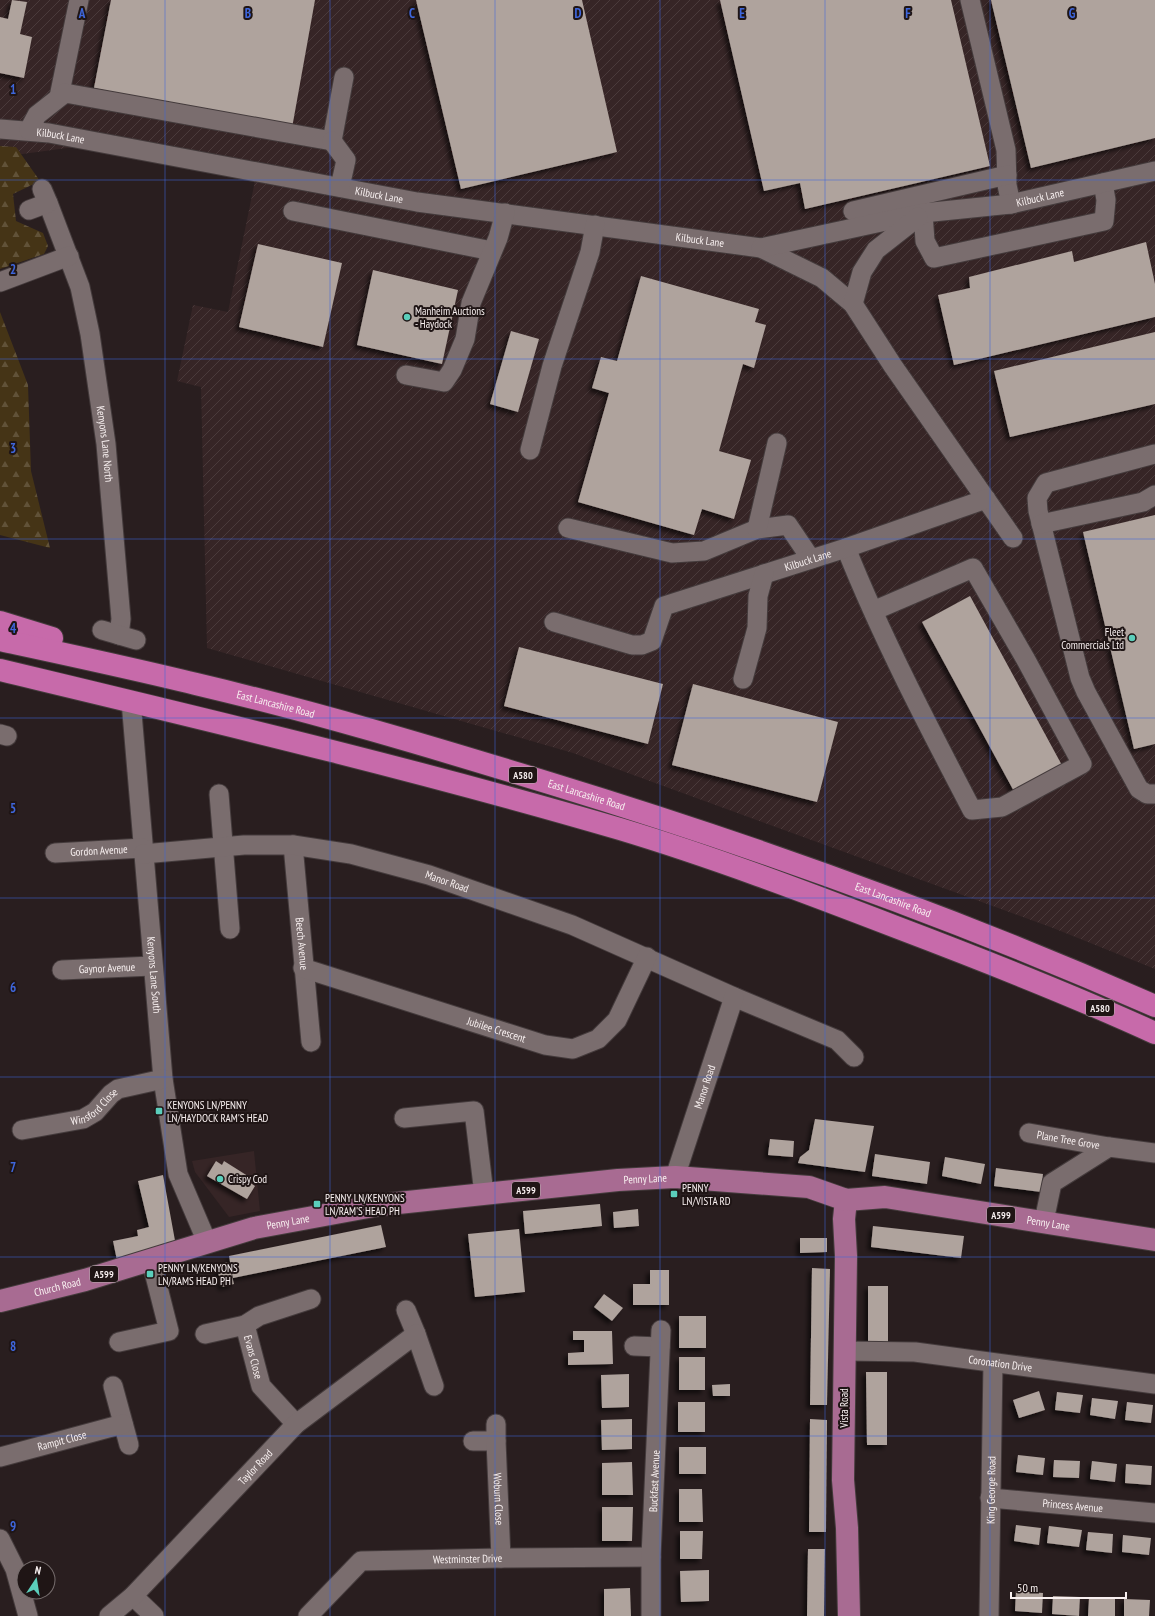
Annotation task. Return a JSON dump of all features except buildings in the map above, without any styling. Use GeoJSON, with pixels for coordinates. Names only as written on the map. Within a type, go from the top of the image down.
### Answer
{"type":"FeatureCollection","features":[{"type":"Feature","properties":{"kind":"highway"},"geometry":{"type":"LineString","coordinates":[[0,622],[197,684]]}},
{"type":"Feature","properties":{"kind":"highway","name":"East Lancashire Road"},"geometry":{"type":"LineString","coordinates":[[0,640],[197,684],[433,748],[611,802],[745,845],[860,886],[1067,968],[1155,1006]]}},
{"type":"Feature","properties":{"kind":"highway","name":"A580"},"geometry":{"type":"LineString","coordinates":[[0,670],[387,765],[622,830],[763,877],[1008,970],[1155,1033]]}},
{"type":"Feature","properties":{"kind":"main road","name":"Penny Lane"},"geometry":{"type":"LineString","coordinates":[[207,1242],[254,1228],[379,1205],[618,1180],[675,1177],[809,1187],[846,1200],[884,1197],[1044,1221],[1155,1240]]}},
{"type":"Feature","properties":{"kind":"main road","name":"Vista Road"},"geometry":{"type":"LineString","coordinates":[[846,1200],[844,1218],[846,1256],[843,1480],[847,1528],[849,1616]]}},
{"type":"Feature","properties":{"kind":"main road","name":"Church Road"},"geometry":{"type":"LineString","coordinates":[[0,1302],[152,1260],[207,1242]]}},
{"type":"Feature","properties":{"kind":"street"},"geometry":{"type":"LineString","coordinates":[[58,97],[79,0]]}},
{"type":"Feature","properties":{"kind":"street"},"geometry":{"type":"LineString","coordinates":[[970,0],[1006,150],[1007,175],[1011,204]]}},
{"type":"Feature","properties":{"kind":"street"},"geometry":{"type":"LineString","coordinates":[[332,141],[344,77]]}},
{"type":"Feature","properties":{"kind":"street"},"geometry":{"type":"LineString","coordinates":[[29,130],[37,115],[58,97],[65,94],[332,141],[346,160],[340,187]]}},
{"type":"Feature","properties":{"kind":"street","name":"Kilbuck Lane"},"geometry":{"type":"LineString","coordinates":[[0,129],[29,130],[417,202],[761,248],[822,278],[853,304],[893,366],[1013,538]]}},
{"type":"Feature","properties":{"kind":"street","name":"Kilbuck Lane"},"geometry":{"type":"LineString","coordinates":[[761,248],[923,213],[1011,204],[1155,171]]}},
{"type":"Feature","properties":{"kind":"street"},"geometry":{"type":"LineString","coordinates":[[853,211],[1007,175]]}},
{"type":"Feature","properties":{"kind":"street"},"geometry":{"type":"LineString","coordinates":[[923,213],[925,241],[934,258],[1104,222],[1106,200],[1103,183]]}},
{"type":"Feature","properties":{"kind":"street","name":"Kenyons Lane North"},"geometry":{"type":"LineString","coordinates":[[29,210],[45,196],[80,287],[90,334],[106,444],[121,619],[119,635]]}},
{"type":"Feature","properties":{"kind":"street"},"geometry":{"type":"LineString","coordinates":[[293,211],[492,250]]}},
{"type":"Feature","properties":{"kind":"street"},"geometry":{"type":"LineString","coordinates":[[406,375],[444,382],[452,370],[465,339],[471,304],[505,213]]}},
{"type":"Feature","properties":{"kind":"street"},"geometry":{"type":"LineString","coordinates":[[853,304],[862,272],[876,250],[923,213]]}},
{"type":"Feature","properties":{"kind":"street"},"geometry":{"type":"LineString","coordinates":[[530,450],[552,366],[590,252],[595,225]]}},
{"type":"Feature","properties":{"kind":"street"},"geometry":{"type":"LineString","coordinates":[[0,282],[69,256]]}},
{"type":"Feature","properties":{"kind":"street"},"geometry":{"type":"LineString","coordinates":[[757,529],[777,443]]}},
{"type":"Feature","properties":{"kind":"street"},"geometry":{"type":"LineString","coordinates":[[1155,454],[1046,482],[1037,498],[1041,524],[1080,678],[1086,692],[1139,789],[1147,794],[1155,794]]}},
{"type":"Feature","properties":{"kind":"street"},"geometry":{"type":"LineString","coordinates":[[1041,524],[1144,502],[1155,495]]}},
{"type":"Feature","properties":{"kind":"street","name":"Kilbuck Lane"},"geometry":{"type":"LineString","coordinates":[[554,622],[632,645],[642,645],[652,641],[664,606],[846,548],[986,499]]}},
{"type":"Feature","properties":{"kind":"street"},"geometry":{"type":"LineString","coordinates":[[568,528],[672,553],[704,551],[757,529],[788,525],[811,559]]}},
{"type":"Feature","properties":{"kind":"street"},"geometry":{"type":"LineString","coordinates":[[846,548],[873,611],[893,657],[972,810],[1002,807],[1082,764],[1026,660],[973,568],[873,611]]}},
{"type":"Feature","properties":{"kind":"street"},"geometry":{"type":"LineString","coordinates":[[743,679],[757,628],[758,596],[764,574]]}},
{"type":"Feature","properties":{"kind":"street","name":"Kenyons Lane South"},"geometry":{"type":"LineString","coordinates":[[131,701],[152,966],[163,1079],[178,1174],[207,1242]]}},
{"type":"Feature","properties":{"kind":"street"},"geometry":{"type":"LineString","coordinates":[[219,794],[230,929]]}},
{"type":"Feature","properties":{"kind":"street","name":"Manor Road"},"geometry":{"type":"LineString","coordinates":[[143,851],[265,844],[293,845],[351,854],[429,875],[566,922],[734,997],[838,1040],[854,1057]]}},
{"type":"Feature","properties":{"kind":"street","name":"Beech Avenue"},"geometry":{"type":"LineString","coordinates":[[293,845],[303,968],[311,1042]]}},
{"type":"Feature","properties":{"kind":"street","name":"Gordon Avenue"},"geometry":{"type":"LineString","coordinates":[[56,853],[143,851]]}},
{"type":"Feature","properties":{"kind":"street","name":"Jubilee Crescent"},"geometry":{"type":"LineString","coordinates":[[303,968],[545,1045],[573,1049],[598,1040],[617,1020],[646,957]]}},
{"type":"Feature","properties":{"kind":"street","name":"Gaynor Avenue"},"geometry":{"type":"LineString","coordinates":[[62,970],[152,966]]}},
{"type":"Feature","properties":{"kind":"street","name":"Manor Road"},"geometry":{"type":"LineString","coordinates":[[675,1177],[734,997]]}},
{"type":"Feature","properties":{"kind":"street","name":"Winsford Close"},"geometry":{"type":"LineString","coordinates":[[22,1131],[83,1118],[95,1112],[111,1094],[118,1090],[163,1079]]}},
{"type":"Feature","properties":{"kind":"street"},"geometry":{"type":"LineString","coordinates":[[404,1118],[474,1111],[484,1194]]}},
{"type":"Feature","properties":{"kind":"street","name":"Plane Tree Grove"},"geometry":{"type":"LineString","coordinates":[[1029,1133],[1155,1154]]}},
{"type":"Feature","properties":{"kind":"street","name":"Plane Tree Grove"},"geometry":{"type":"LineString","coordinates":[[1044,1221],[1052,1183],[1108,1147]]}},
{"type":"Feature","properties":{"kind":"street"},"geometry":{"type":"LineString","coordinates":[[119,1342],[169,1331],[152,1260]]}},
{"type":"Feature","properties":{"kind":"street"},"geometry":{"type":"LineString","coordinates":[[252,1321],[311,1299]]}},
{"type":"Feature","properties":{"kind":"street"},"geometry":{"type":"LineString","coordinates":[[406,1310],[434,1386]]}},
{"type":"Feature","properties":{"kind":"street","name":"Evans Close"},"geometry":{"type":"LineString","coordinates":[[205,1334],[252,1321],[261,1386],[296,1424]]}},
{"type":"Feature","properties":{"kind":"street","name":"Taylor Road"},"geometry":{"type":"LineString","coordinates":[[109,1616],[133,1596],[296,1424],[416,1334]]}},
{"type":"Feature","properties":{"kind":"street","name":"Buckfast Avenue"},"geometry":{"type":"LineString","coordinates":[[634,1346],[661,1339],[651,1557],[651,1616]]}},
{"type":"Feature","properties":{"kind":"street","name":"Coronation Drive"},"geometry":{"type":"LineString","coordinates":[[844,1351],[915,1352],[1155,1384]]}},
{"type":"Feature","properties":{"kind":"street","name":"King George Road"},"geometry":{"type":"LineString","coordinates":[[990,1616],[990,1498],[993,1363]]}},
{"type":"Feature","properties":{"kind":"street"},"geometry":{"type":"LineString","coordinates":[[113,1386],[128,1445]]}},
{"type":"Feature","properties":{"kind":"street","name":"Rampit Close"},"geometry":{"type":"LineString","coordinates":[[0,1457],[123,1424]]}},
{"type":"Feature","properties":{"kind":"street","name":"Woburn Close"},"geometry":{"type":"LineString","coordinates":[[473,1441],[496,1433],[501,1558]]}},
{"type":"Feature","properties":{"kind":"street","name":"Princess Avenue"},"geometry":{"type":"LineString","coordinates":[[990,1498],[1155,1513]]}},
{"type":"Feature","properties":{"kind":"street"},"geometry":{"type":"LineString","coordinates":[[0,1539],[16,1569],[28,1616]]}},
{"type":"Feature","properties":{"kind":"street","name":"Westminster Drive"},"geometry":{"type":"LineString","coordinates":[[308,1616],[361,1561],[651,1557]]}},
{"type":"Feature","properties":{"kind":"street"},"geometry":{"type":"LineString","coordinates":[[133,1596],[154,1616]]}},
{"type":"Feature","properties":{"kind":"shaded area"},"geometry":{"type":"Polygon","coordinates":[[[0,0],[1155,0],[1155,969],[1053,928],[573,753],[207,648],[201,387],[177,381],[193,305],[228,312],[255,181],[82,146],[0,157],[0,0]]]}},
{"type":"Feature","properties":{"kind":"shaded area"},"geometry":{"type":"Polygon","coordinates":[[[254,1151],[260,1211],[229,1217],[195,1172],[192,1161],[254,1151]]]}},
{"type":"Feature","properties":{"kind":"green space"},"geometry":{"type":"Polygon","coordinates":[[[0,146],[16,147],[40,181],[13,194],[16,221],[43,233],[48,246],[44,254],[0,269],[0,146]]]}},
{"type":"Feature","properties":{"kind":"green space"},"geometry":{"type":"Polygon","coordinates":[[[0,312],[28,385],[31,471],[50,548],[0,535],[0,312]]]}},
{"type":"Feature","properties":{"kind":"place","name":"Manheim Auctions - Haydock"},"geometry":{"type":"Point","coordinates":[407,317]}},
{"type":"Feature","properties":{"kind":"place","name":"Fleet Commercials Ltd"},"geometry":{"type":"Point","coordinates":[1132,638]}},
{"type":"Feature","properties":{"kind":"place","name":"KENYONS LN/PENNY LN/HAYDOCK RAM'S HEAD"},"geometry":{"type":"Point","coordinates":[159,1111]}},
{"type":"Feature","properties":{"kind":"place","name":"Crispy Cod"},"geometry":{"type":"Point","coordinates":[220,1179]}},
{"type":"Feature","properties":{"kind":"place","name":"PENNY LN/VISTA RD"},"geometry":{"type":"Point","coordinates":[674,1194]}},
{"type":"Feature","properties":{"kind":"place","name":"PENNY LN/KENYONS LN/RAM'S HEAD PH"},"geometry":{"type":"Point","coordinates":[317,1204]}},
{"type":"Feature","properties":{"kind":"place","name":"PENNY LN/KENYONS LN/RAMS HEAD PH"},"geometry":{"type":"Point","coordinates":[150,1274]}}]}
